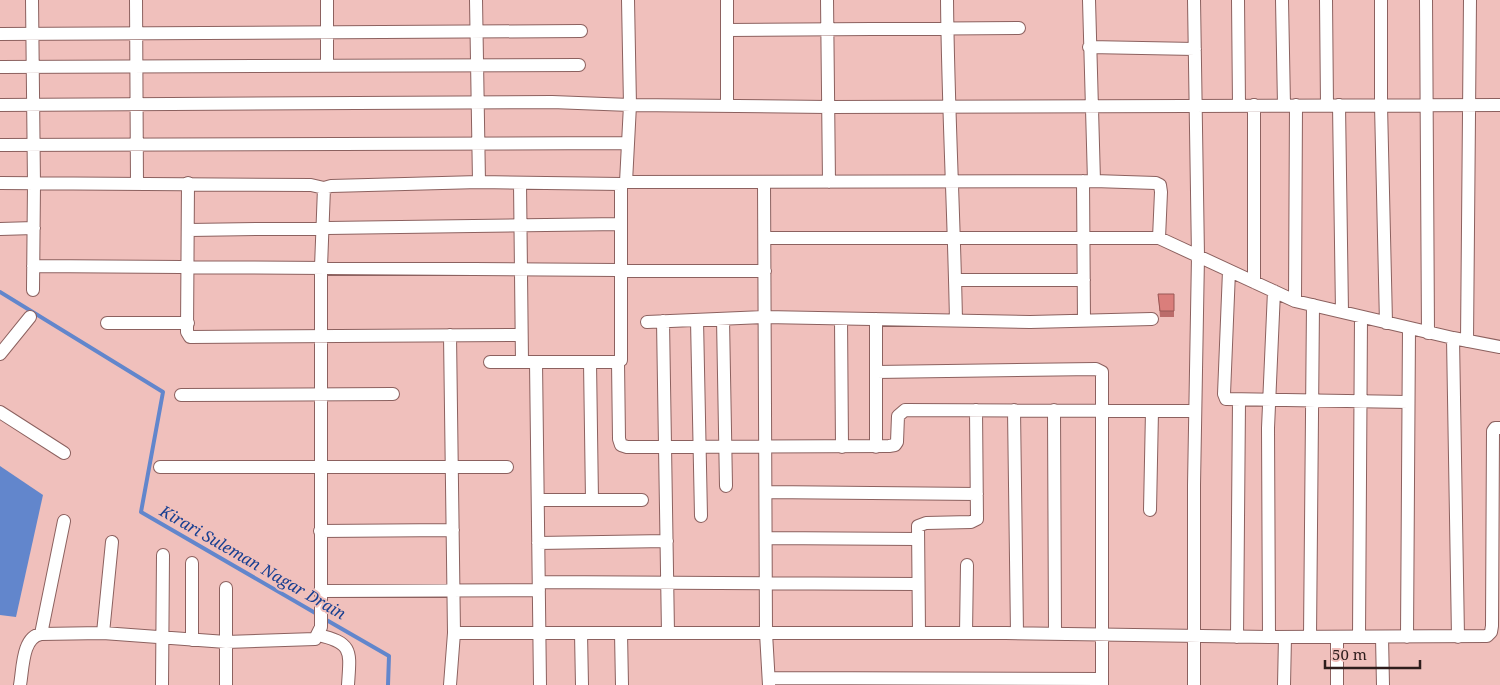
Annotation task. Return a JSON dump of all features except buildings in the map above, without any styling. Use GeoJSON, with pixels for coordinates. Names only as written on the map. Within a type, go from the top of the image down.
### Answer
{"type":"FeatureCollection","features":[{"type":"Feature","properties":{"kind":"street"},"geometry":{"type":"LineString","coordinates":[[32,0],[34,67],[33,290]]}},
{"type":"Feature","properties":{"kind":"street"},"geometry":{"type":"LineString","coordinates":[[136,0],[137,184]]}},
{"type":"Feature","properties":{"kind":"street"},"geometry":{"type":"LineString","coordinates":[[327,0],[327,66]]}},
{"type":"Feature","properties":{"kind":"street"},"geometry":{"type":"LineString","coordinates":[[476,0],[479,182]]}},
{"type":"Feature","properties":{"kind":"street"},"geometry":{"type":"LineString","coordinates":[[628,0],[630,105],[621,224],[622,356],[618,362],[619,439],[621,446],[627,448],[700,446],[876,447],[895,445],[898,416],[905,410],[1195,410]]}},
{"type":"Feature","properties":{"kind":"street"},"geometry":{"type":"LineString","coordinates":[[727,0],[727,106]]}},
{"type":"Feature","properties":{"kind":"street"},"geometry":{"type":"LineString","coordinates":[[826,0],[829,182]]}},
{"type":"Feature","properties":{"kind":"street"},"geometry":{"type":"LineString","coordinates":[[947,0],[948,107],[953,182],[956,321]]}},
{"type":"Feature","properties":{"kind":"street"},"geometry":{"type":"LineString","coordinates":[[1084,321],[1084,238],[1089,181],[1089,0]]}},
{"type":"Feature","properties":{"kind":"street"},"geometry":{"type":"LineString","coordinates":[[1194,0],[1198,256],[1195,410],[1194,685]]}},
{"type":"Feature","properties":{"kind":"street"},"geometry":{"type":"LineString","coordinates":[[1238,0],[1239,105]]}},
{"type":"Feature","properties":{"kind":"street"},"geometry":{"type":"LineString","coordinates":[[1282,0],[1290,105],[1295,301]]}},
{"type":"Feature","properties":{"kind":"street"},"geometry":{"type":"LineString","coordinates":[[1326,0],[1333,105],[1342,312]]}},
{"type":"Feature","properties":{"kind":"street"},"geometry":{"type":"LineString","coordinates":[[1381,0],[1381,105],[1386,322]]}},
{"type":"Feature","properties":{"kind":"street"},"geometry":{"type":"LineString","coordinates":[[1426,0],[1428,333]]}},
{"type":"Feature","properties":{"kind":"street"},"geometry":{"type":"LineString","coordinates":[[1467,341],[1470,0]]}},
{"type":"Feature","properties":{"kind":"street"},"geometry":{"type":"LineString","coordinates":[[727,30],[827,28],[947,30],[1019,28]]}},
{"type":"Feature","properties":{"kind":"street"},"geometry":{"type":"LineString","coordinates":[[0,34],[581,31]]}},
{"type":"Feature","properties":{"kind":"street"},"geometry":{"type":"LineString","coordinates":[[1089,47],[1195,49]]}},
{"type":"Feature","properties":{"kind":"street"},"geometry":{"type":"LineString","coordinates":[[0,68],[579,65]]}},
{"type":"Feature","properties":{"kind":"street"},"geometry":{"type":"LineString","coordinates":[[0,105],[552,102],[630,105],[828,107],[1500,105]]}},
{"type":"Feature","properties":{"kind":"street"},"geometry":{"type":"LineString","coordinates":[[1254,105],[1254,282]]}},
{"type":"Feature","properties":{"kind":"street"},"geometry":{"type":"LineString","coordinates":[[0,145],[137,143],[628,143]]}},
{"type":"Feature","properties":{"kind":"street"},"geometry":{"type":"LineString","coordinates":[[0,183],[188,183],[311,185],[324,188],[331,186],[479,182],[1089,181],[1156,183],[1160,186],[1159,238]]}},
{"type":"Feature","properties":{"kind":"street"},"geometry":{"type":"LineString","coordinates":[[764,182],[766,633],[769,682],[1102,682],[1102,372],[1096,369],[876,372]]}},
{"type":"Feature","properties":{"kind":"street"},"geometry":{"type":"LineString","coordinates":[[188,183],[188,323],[190,337],[196,339],[520,335]]}},
{"type":"Feature","properties":{"kind":"street"},"geometry":{"type":"LineString","coordinates":[[520,183],[520,335],[522,362]]}},
{"type":"Feature","properties":{"kind":"street"},"geometry":{"type":"LineString","coordinates":[[20,685],[30,639],[41,634],[103,633],[226,642],[308,641],[315,639],[319,631],[320,596],[321,268],[324,188]]}},
{"type":"Feature","properties":{"kind":"street"},"geometry":{"type":"LineString","coordinates":[[189,230],[621,224]]}},
{"type":"Feature","properties":{"kind":"street"},"geometry":{"type":"LineString","coordinates":[[0,229],[34,228]]}},
{"type":"Feature","properties":{"kind":"street"},"geometry":{"type":"LineString","coordinates":[[765,238],[1159,238],[1295,301],[1428,333],[1500,347]]}},
{"type":"Feature","properties":{"kind":"street"},"geometry":{"type":"LineString","coordinates":[[33,266],[765,271]]}},
{"type":"Feature","properties":{"kind":"street"},"geometry":{"type":"LineString","coordinates":[[1229,271],[1224,394],[1226,400],[1408,402]]}},
{"type":"Feature","properties":{"kind":"street"},"geometry":{"type":"LineString","coordinates":[[955,280],[1084,280]]}},
{"type":"Feature","properties":{"kind":"street"},"geometry":{"type":"LineString","coordinates":[[1269,637],[1269,400],[1274,291]]}},
{"type":"Feature","properties":{"kind":"street"},"geometry":{"type":"LineString","coordinates":[[1310,637],[1314,306]]}},
{"type":"Feature","properties":{"kind":"street"},"geometry":{"type":"LineString","coordinates":[[0,354],[30,317]]}},
{"type":"Feature","properties":{"kind":"street"},"geometry":{"type":"LineString","coordinates":[[647,322],[765,317],[956,321],[1152,320]]}},
{"type":"Feature","properties":{"kind":"street"},"geometry":{"type":"LineString","coordinates":[[1360,637],[1361,317]]}},
{"type":"Feature","properties":{"kind":"street"},"geometry":{"type":"LineString","coordinates":[[840,318],[842,447]]}},
{"type":"Feature","properties":{"kind":"street"},"geometry":{"type":"LineString","coordinates":[[723,319],[726,486]]}},
{"type":"Feature","properties":{"kind":"street"},"geometry":{"type":"LineString","coordinates":[[876,319],[876,447]]}},
{"type":"Feature","properties":{"kind":"street"},"geometry":{"type":"LineString","coordinates":[[697,320],[701,516]]}},
{"type":"Feature","properties":{"kind":"street"},"geometry":{"type":"LineString","coordinates":[[663,321],[668,633]]}},
{"type":"Feature","properties":{"kind":"street"},"geometry":{"type":"LineString","coordinates":[[106,323],[188,323]]}},
{"type":"Feature","properties":{"kind":"street"},"geometry":{"type":"LineString","coordinates":[[1407,637],[1409,328]]}},
{"type":"Feature","properties":{"kind":"street"},"geometry":{"type":"LineString","coordinates":[[450,335],[454,590],[454,633],[450,685]]}},
{"type":"Feature","properties":{"kind":"street"},"geometry":{"type":"LineString","coordinates":[[1453,338],[1458,637]]}},
{"type":"Feature","properties":{"kind":"street"},"geometry":{"type":"LineString","coordinates":[[490,362],[618,362]]}},
{"type":"Feature","properties":{"kind":"street"},"geometry":{"type":"LineString","coordinates":[[536,362],[540,685]]}},
{"type":"Feature","properties":{"kind":"street"},"geometry":{"type":"LineString","coordinates":[[590,362],[592,500]]}},
{"type":"Feature","properties":{"kind":"street"},"geometry":{"type":"LineString","coordinates":[[181,395],[393,394]]}},
{"type":"Feature","properties":{"kind":"street"},"geometry":{"type":"LineString","coordinates":[[1238,637],[1239,400]]}},
{"type":"Feature","properties":{"kind":"street"},"geometry":{"type":"LineString","coordinates":[[919,633],[917,530],[921,524],[974,521],[977,516],[976,410]]}},
{"type":"Feature","properties":{"kind":"street"},"geometry":{"type":"LineString","coordinates":[[1014,410],[1017,633]]}},
{"type":"Feature","properties":{"kind":"street"},"geometry":{"type":"LineString","coordinates":[[1054,410],[1055,634]]}},
{"type":"Feature","properties":{"kind":"street"},"geometry":{"type":"LineString","coordinates":[[1150,510],[1152,411]]}},
{"type":"Feature","properties":{"kind":"street"},"geometry":{"type":"LineString","coordinates":[[0,412],[64,453]]}},
{"type":"Feature","properties":{"kind":"street"},"geometry":{"type":"LineString","coordinates":[[454,633],[1017,633],[1238,637],[1482,637],[1491,632],[1493,431],[1495,428],[1500,428]]}},
{"type":"Feature","properties":{"kind":"street"},"geometry":{"type":"LineString","coordinates":[[160,468],[507,467]]}},
{"type":"Feature","properties":{"kind":"street"},"geometry":{"type":"LineString","coordinates":[[766,492],[977,494]]}},
{"type":"Feature","properties":{"kind":"street"},"geometry":{"type":"LineString","coordinates":[[538,500],[642,500]]}},
{"type":"Feature","properties":{"kind":"street"},"geometry":{"type":"LineString","coordinates":[[41,634],[64,521]]}},
{"type":"Feature","properties":{"kind":"street"},"geometry":{"type":"LineString","coordinates":[[320,531],[453,530]]}},
{"type":"Feature","properties":{"kind":"street"},"geometry":{"type":"LineString","coordinates":[[766,538],[917,539]]}},
{"type":"Feature","properties":{"kind":"street"},"geometry":{"type":"LineString","coordinates":[[538,543],[667,541]]}},
{"type":"Feature","properties":{"kind":"street"},"geometry":{"type":"LineString","coordinates":[[103,633],[112,542]]}},
{"type":"Feature","properties":{"kind":"street"},"geometry":{"type":"LineString","coordinates":[[162,685],[164,555]]}},
{"type":"Feature","properties":{"kind":"street"},"geometry":{"type":"LineString","coordinates":[[192,563],[192,640]]}},
{"type":"Feature","properties":{"kind":"street"},"geometry":{"type":"LineString","coordinates":[[966,633],[967,565]]}},
{"type":"Feature","properties":{"kind":"street"},"geometry":{"type":"LineString","coordinates":[[320,596],[667,582],[918,584]]}},
{"type":"Feature","properties":{"kind":"street"},"geometry":{"type":"LineString","coordinates":[[226,588],[226,685]]}},
{"type":"Feature","properties":{"kind":"street"},"geometry":{"type":"LineString","coordinates":[[319,631],[345,644],[350,660],[348,685]]}},
{"type":"Feature","properties":{"kind":"street"},"geometry":{"type":"LineString","coordinates":[[581,633],[582,685]]}},
{"type":"Feature","properties":{"kind":"street"},"geometry":{"type":"LineString","coordinates":[[621,633],[622,685]]}},
{"type":"Feature","properties":{"kind":"street"},"geometry":{"type":"LineString","coordinates":[[1284,685],[1285,637]]}},
{"type":"Feature","properties":{"kind":"street"},"geometry":{"type":"LineString","coordinates":[[1337,637],[1337,685]]}},
{"type":"Feature","properties":{"kind":"street"},"geometry":{"type":"LineString","coordinates":[[1382,637],[1383,685]]}},
{"type":"Feature","properties":{"kind":"water"},"geometry":{"type":"Polygon","coordinates":[[[0,466],[43,495],[16,617],[0,615],[0,466]]]}},
{"type":"Feature","properties":{"kind":"waterway","name":"Kirari Suleman Nagar Drain"},"geometry":{"type":"LineString","coordinates":[[0,292],[163,392],[141,512],[317,614]]}},
{"type":"Feature","properties":{"kind":"waterway","name":"Kirari Suleman Nagar Drain"},"geometry":{"type":"LineString","coordinates":[[323,618],[389,656],[388,685]]}}]}
